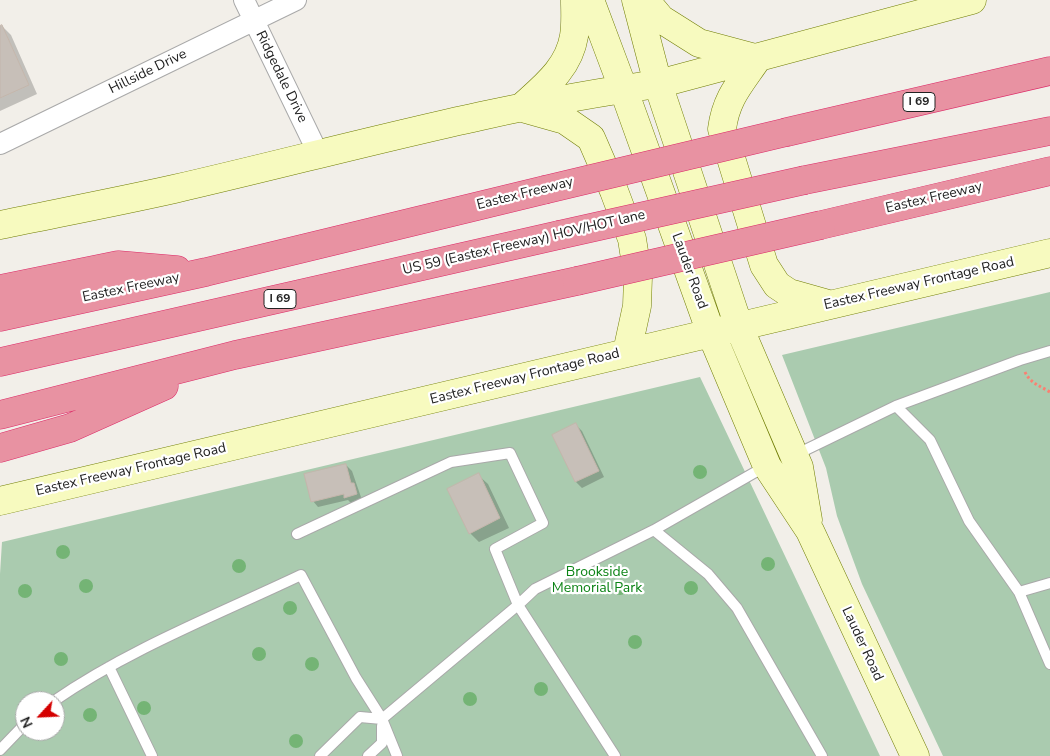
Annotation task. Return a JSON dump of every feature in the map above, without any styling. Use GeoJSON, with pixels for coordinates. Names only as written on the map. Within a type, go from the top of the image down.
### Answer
{"type":"FeatureCollection","features":[{"type":"Feature","properties":{"kind":"highway","name":"Eastex Freeway"},"geometry":{"type":"LineString","coordinates":[[0,317],[206,272],[787,132],[1050,71]]}},
{"type":"Feature","properties":{"kind":"highway","name":"US 59 (Eastex Freeway) HOV/HOT lane"},"geometry":{"type":"LineString","coordinates":[[0,362],[806,180],[1050,131]]}},
{"type":"Feature","properties":{"kind":"highway","name":"Eastex Freeway"},"geometry":{"type":"LineString","coordinates":[[0,415],[235,355],[577,281],[1050,171]]}},
{"type":"Feature","properties":{"kind":"highway"},"geometry":{"type":"LineString","coordinates":[[0,289],[118,265],[206,272]]}},
{"type":"Feature","properties":{"kind":"highway"},"geometry":{"type":"LineString","coordinates":[[0,448],[70,428],[235,355]]}},
{"type":"Feature","properties":{"kind":"main road"},"geometry":{"type":"LineString","coordinates":[[522,108],[556,76],[567,59],[574,36],[575,0]]}},
{"type":"Feature","properties":{"kind":"main road","name":"Lauder Road"},"geometry":{"type":"LineString","coordinates":[[590,0],[711,333],[767,466],[810,532],[915,756]]}},
{"type":"Feature","properties":{"kind":"main road","name":"Lauder Road"},"geometry":{"type":"LineString","coordinates":[[636,0],[658,84],[739,327],[799,467],[810,532]]}},
{"type":"Feature","properties":{"kind":"main road"},"geometry":{"type":"LineString","coordinates":[[644,0],[661,19],[699,43],[757,59]]}},
{"type":"Feature","properties":{"kind":"main road"},"geometry":{"type":"LineString","coordinates":[[0,225],[174,189],[318,153],[522,108],[623,88],[658,84],[972,0]]}},
{"type":"Feature","properties":{"kind":"main road"},"geometry":{"type":"LineString","coordinates":[[757,59],[731,96],[725,112],[722,129],[764,265],[777,284],[789,293],[832,304]]}},
{"type":"Feature","properties":{"kind":"main road"},"geometry":{"type":"LineString","coordinates":[[522,108],[565,120],[591,138],[614,191],[632,239],[638,277],[638,306],[627,352]]}},
{"type":"Feature","properties":{"kind":"main road","name":"Eastex Freeway Frontage Road"},"geometry":{"type":"LineString","coordinates":[[0,501],[1050,253]]}},
{"type":"Feature","properties":{"kind":"street","name":"Ridgedale Drive"},"geometry":{"type":"LineString","coordinates":[[244,0],[318,153]]}},
{"type":"Feature","properties":{"kind":"street","name":"Hillside Drive"},"geometry":{"type":"LineString","coordinates":[[0,144],[296,0]]}},
{"type":"Feature","properties":{"kind":"lane"},"geometry":{"type":"LineString","coordinates":[[794,456],[896,406],[1020,360],[1050,351]]}},
{"type":"Feature","properties":{"kind":"lane"},"geometry":{"type":"LineString","coordinates":[[896,406],[930,440],[969,521],[1019,592],[1050,664]]}},
{"type":"Feature","properties":{"kind":"lane"},"geometry":{"type":"LineString","coordinates":[[297,534],[451,462],[510,453],[543,523],[495,548],[518,605],[615,756]]}},
{"type":"Feature","properties":{"kind":"lane"},"geometry":{"type":"LineString","coordinates":[[320,756],[360,717],[382,719],[535,589],[654,530],[767,466]]}},
{"type":"Feature","properties":{"kind":"lane"},"geometry":{"type":"LineString","coordinates":[[654,530],[708,574],[737,608],[822,756]]}},
{"type":"Feature","properties":{"kind":"lane"},"geometry":{"type":"LineString","coordinates":[[65,694],[109,667],[166,638],[301,575],[356,678],[382,719],[397,756]]}},
{"type":"Feature","properties":{"kind":"lane"},"geometry":{"type":"LineString","coordinates":[[1019,592],[1050,583]]}},
{"type":"Feature","properties":{"kind":"lane"},"geometry":{"type":"LineString","coordinates":[[109,667],[152,756]]}},
{"type":"Feature","properties":{"kind":"lane"},"geometry":{"type":"LineString","coordinates":[[368,756],[382,743],[382,719]]}},
{"type":"Feature","properties":{"kind":"lane"},"geometry":{"type":"LineString","coordinates":[[0,750],[15,734]]}},
{"type":"Feature","properties":{"kind":"path"},"geometry":{"type":"LineString","coordinates":[[1020,360],[1028,377],[1036,385],[1050,392]]}},
{"type":"Feature","properties":{"kind":"green space"},"geometry":{"type":"Polygon","coordinates":[[[1050,292],[1050,756],[943,756],[862,584],[837,516],[826,468],[782,355],[1050,292]]]}},
{"type":"Feature","properties":{"kind":"green space","name":"Brookside Memorial Park"},"geometry":{"type":"Polygon","coordinates":[[[700,377],[880,756],[0,756],[0,574],[2,542],[700,377]]]}},
{"type":"Feature","properties":{"kind":"building"},"geometry":{"type":"Polygon","coordinates":[[[2,25],[29,85],[0,98],[0,26],[2,25]]]}},
{"type":"Feature","properties":{"kind":"building"},"geometry":{"type":"Polygon","coordinates":[[[576,423],[599,471],[575,482],[552,435],[576,423]]]}},
{"type":"Feature","properties":{"kind":"building"},"geometry":{"type":"Polygon","coordinates":[[[346,464],[351,483],[354,483],[357,494],[344,498],[344,494],[311,502],[304,474],[346,464]]]}},
{"type":"Feature","properties":{"kind":"building"},"geometry":{"type":"Polygon","coordinates":[[[479,473],[500,518],[469,534],[447,489],[479,473]]]}}]}
